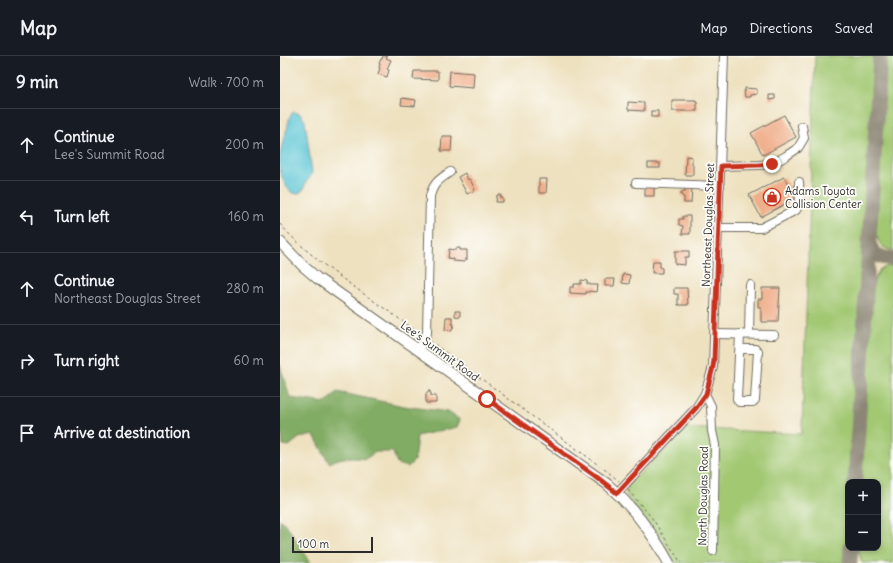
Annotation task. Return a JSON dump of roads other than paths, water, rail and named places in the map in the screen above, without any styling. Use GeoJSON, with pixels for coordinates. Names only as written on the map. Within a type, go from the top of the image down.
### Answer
{"type":"FeatureCollection","features":[{"type":"Feature","properties":{"kind":"main road","name":"Lee's Summit Road"},"geometry":{"type":"LineString","coordinates":[[280,242],[317,278],[594,475],[620,489],[634,512],[664,553],[669,563]]}},
{"type":"Feature","properties":{"kind":"street","name":"Northeast Douglas Street"},"geometry":{"type":"LineString","coordinates":[[706,394],[713,367],[715,334],[724,56]]}},
{"type":"Feature","properties":{"kind":"street"},"geometry":{"type":"LineString","coordinates":[[721,166],[772,164],[798,148],[804,138],[802,126]]}},
{"type":"Feature","properties":{"kind":"street"},"geometry":{"type":"LineString","coordinates":[[418,350],[427,333],[430,196],[435,184],[450,172]]}},
{"type":"Feature","properties":{"kind":"street"},"geometry":{"type":"LineString","coordinates":[[719,228],[761,228],[796,210],[800,203],[799,182]]}},
{"type":"Feature","properties":{"kind":"street"},"geometry":{"type":"LineString","coordinates":[[636,183],[720,186]]}},
{"type":"Feature","properties":{"kind":"street"},"geometry":{"type":"LineString","coordinates":[[749,334],[750,285]]}},
{"type":"Feature","properties":{"kind":"street"},"geometry":{"type":"LineString","coordinates":[[715,334],[774,335]]}},
{"type":"Feature","properties":{"kind":"street"},"geometry":{"type":"LineString","coordinates":[[740,334],[737,399],[739,402],[753,402],[755,400],[758,351],[755,349],[740,348]]}},
{"type":"Feature","properties":{"kind":"street"},"geometry":{"type":"LineString","coordinates":[[620,489],[696,408],[706,394]]}},
{"type":"Feature","properties":{"kind":"street","name":"North Douglas Road"},"geometry":{"type":"LineString","coordinates":[[706,394],[711,406],[712,431],[715,445],[713,551]]}},
{"type":"Feature","properties":{"kind":"water"},"geometry":{"type":"Polygon","coordinates":[[[294,112],[300,114],[305,121],[312,172],[306,181],[303,190],[297,193],[293,193],[286,186],[280,166],[283,143],[290,117],[294,112]]]}},
{"type":"Feature","properties":{"kind":"place","name":"Adams Toyota Collision Center"},"geometry":{"type":"Point","coordinates":[772,197]}}]}
